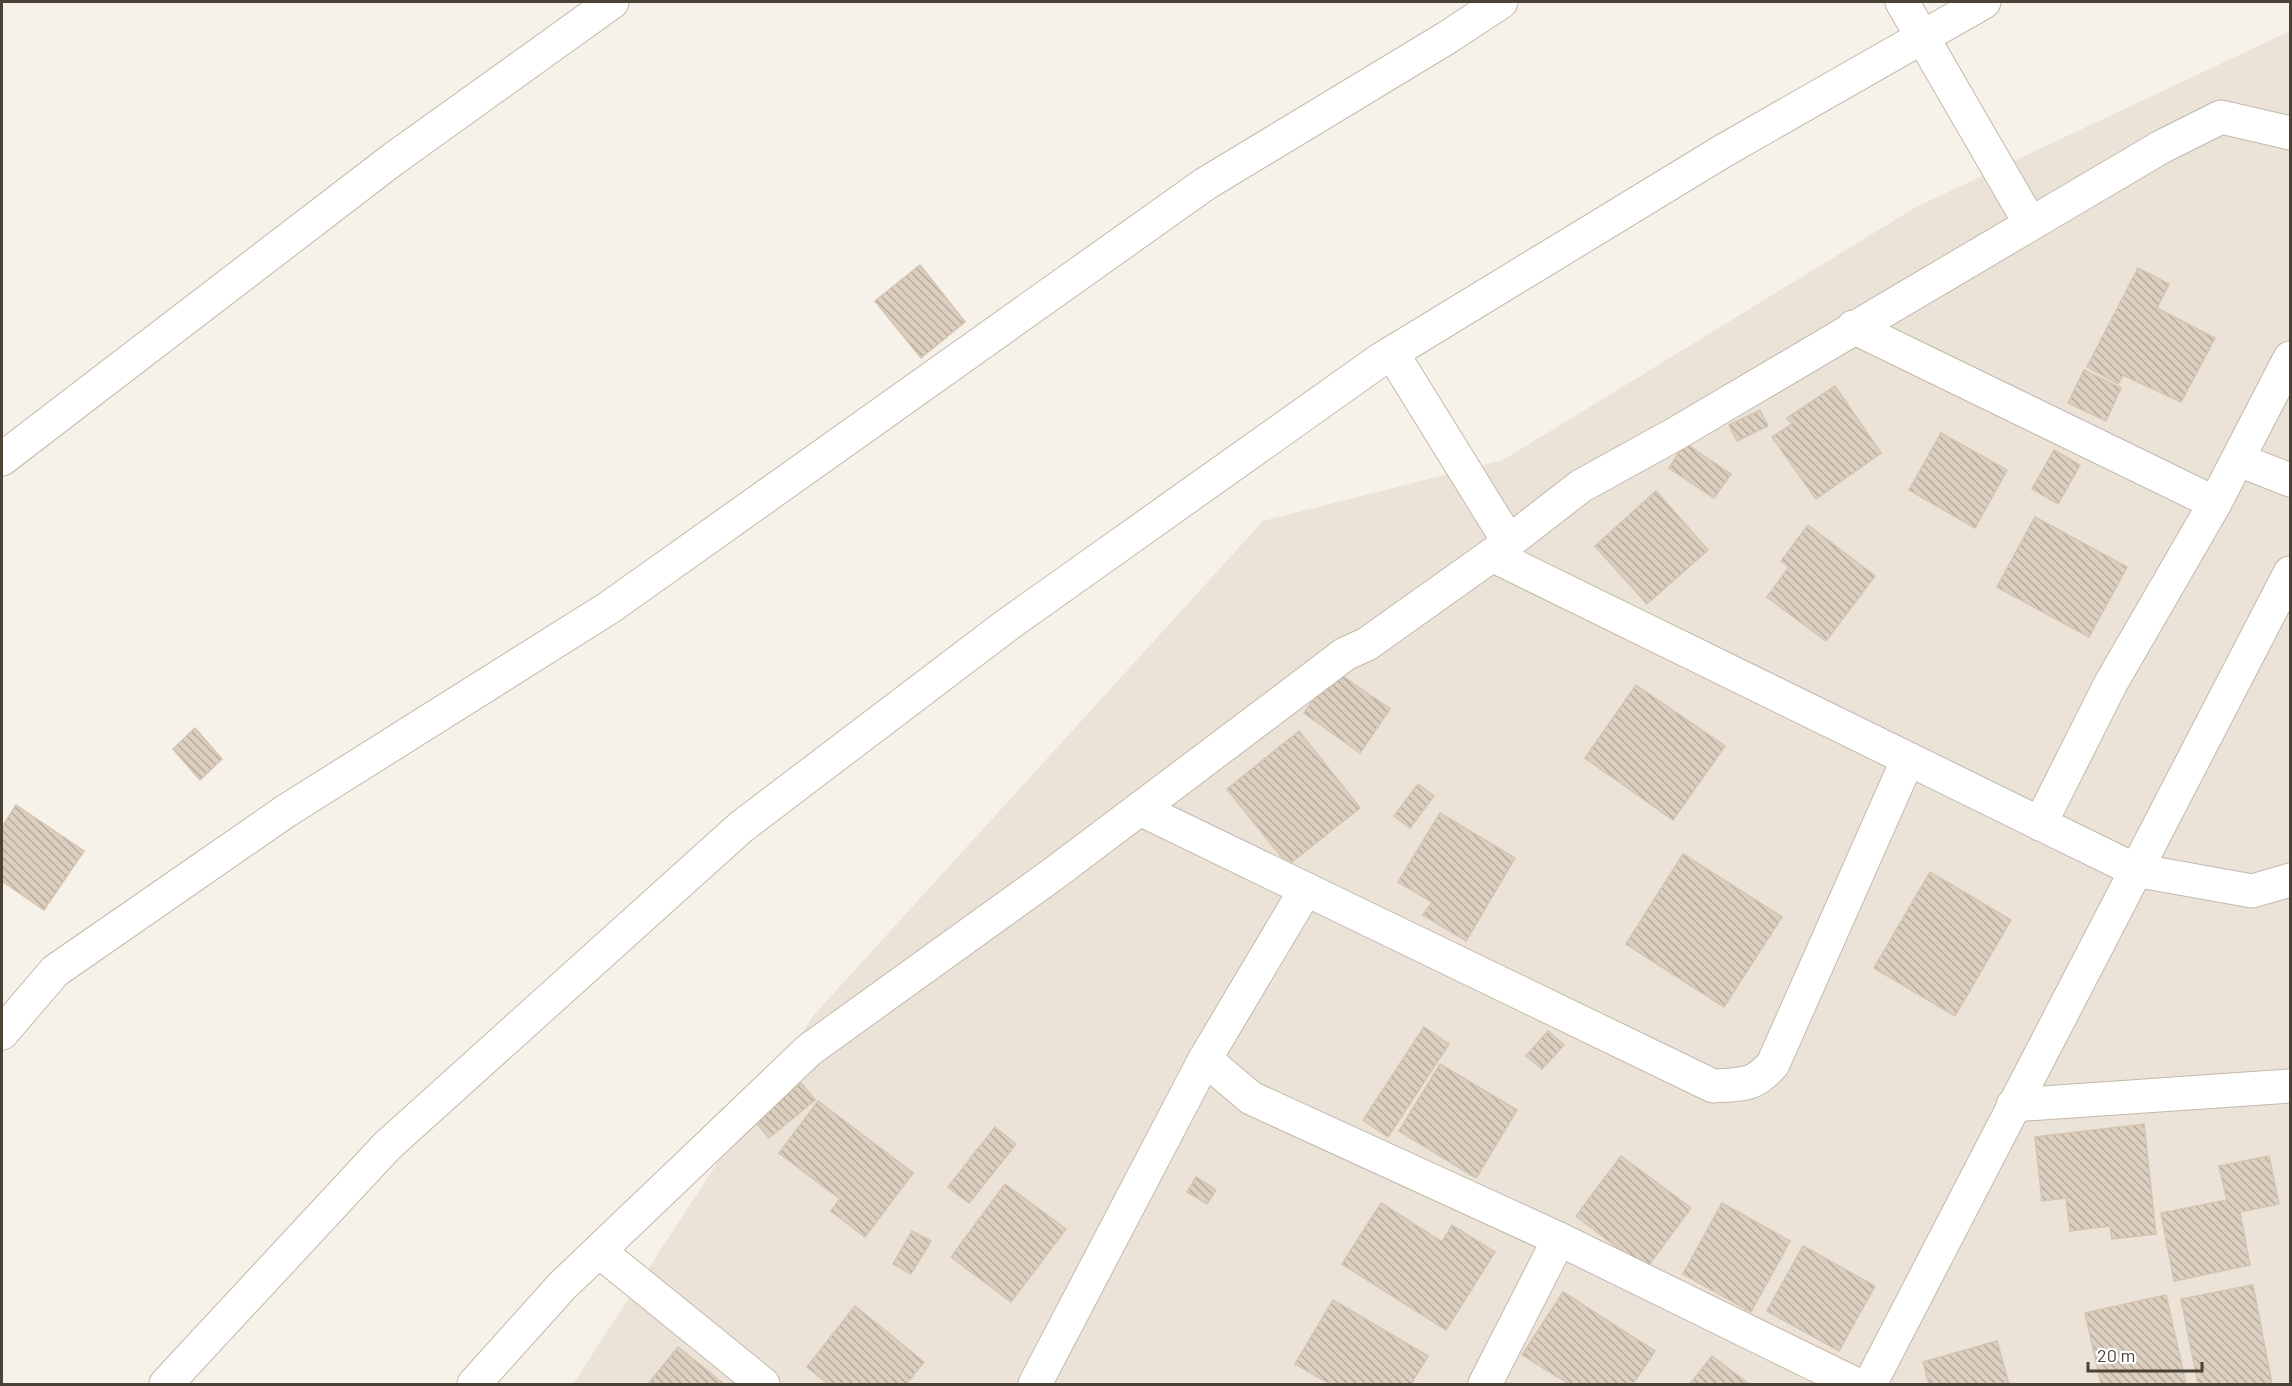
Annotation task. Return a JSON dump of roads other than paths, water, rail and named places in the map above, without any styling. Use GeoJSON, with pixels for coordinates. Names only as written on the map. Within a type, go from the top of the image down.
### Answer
{"type":"FeatureCollection","features":[{"type":"Feature","properties":{"kind":"street"},"geometry":{"type":"LineString","coordinates":[[2,459],[392,160],[612,2]]}},
{"type":"Feature","properties":{"kind":"street"},"geometry":{"type":"LineString","coordinates":[[2,1033],[55,971],[286,811],[610,607],[1205,184],[1449,37],[1501,2]]}},
{"type":"Feature","properties":{"kind":"street"},"geometry":{"type":"LineString","coordinates":[[1902,2],[2030,224]]}},
{"type":"Feature","properties":{"kind":"street"},"geometry":{"type":"LineString","coordinates":[[166,1384],[387,1146],[741,827],[1007,626],[1392,353],[1723,151],[1984,2]]}},
{"type":"Feature","properties":{"kind":"street"},"geometry":{"type":"LineString","coordinates":[[474,1384],[562,1286],[809,1050],[1140,809],[1345,654],[1367,644],[1581,486],[1677,433],[2161,147],[2220,117],[2290,133]]}},
{"type":"Feature","properties":{"kind":"street"},"geometry":{"type":"LineString","coordinates":[[1853,327],[2216,503]]}},
{"type":"Feature","properties":{"kind":"street"},"geometry":{"type":"LineString","coordinates":[[1392,353],[1500,548],[1908,759],[2135,870],[2252,891],[2290,880]]}},
{"type":"Feature","properties":{"kind":"street"},"geometry":{"type":"LineString","coordinates":[[2040,824],[2111,683],[2216,503],[2290,358]]}},
{"type":"Feature","properties":{"kind":"street"},"geometry":{"type":"LineString","coordinates":[[2239,460],[2290,480]]}},
{"type":"Feature","properties":{"kind":"street"},"geometry":{"type":"LineString","coordinates":[[1870,1384],[2290,573]]}},
{"type":"Feature","properties":{"kind":"street"},"geometry":{"type":"LineString","coordinates":[[1140,809],[1713,1086],[1739,1085],[1760,1079],[1773,1064],[1908,759]]}},
{"type":"Feature","properties":{"kind":"street"},"geometry":{"type":"LineString","coordinates":[[1035,1384],[1205,1059],[1306,889]]}},
{"type":"Feature","properties":{"kind":"street"},"geometry":{"type":"LineString","coordinates":[[1205,1059],[1251,1098],[1559,1239],[1855,1384]]}},
{"type":"Feature","properties":{"kind":"street"},"geometry":{"type":"LineString","coordinates":[[2013,1104],[2290,1086]]}},
{"type":"Feature","properties":{"kind":"street"},"geometry":{"type":"LineString","coordinates":[[1485,1384],[1559,1239]]}},
{"type":"Feature","properties":{"kind":"street"},"geometry":{"type":"LineString","coordinates":[[599,1251],[763,1384]]}}]}
